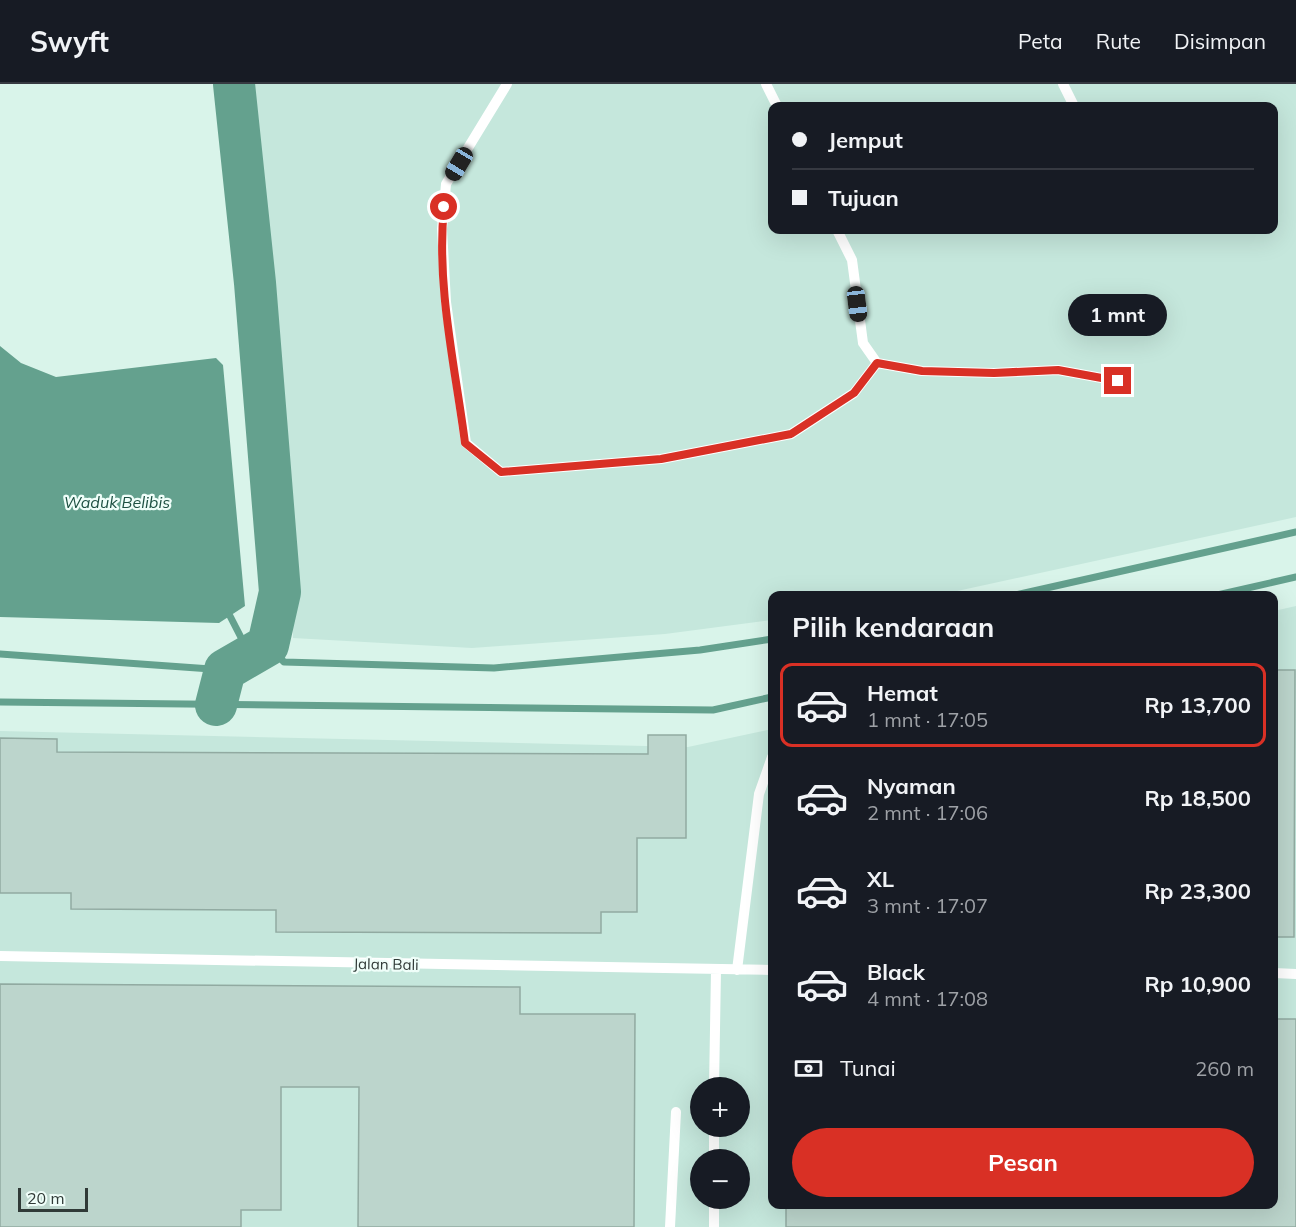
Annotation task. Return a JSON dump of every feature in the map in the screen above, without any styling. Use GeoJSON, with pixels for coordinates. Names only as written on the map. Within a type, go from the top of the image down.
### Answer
{"type":"FeatureCollection","features":[{"type":"Feature","properties":{"kind":"lane"},"geometry":{"type":"LineString","coordinates":[[507,84],[446,184],[442,229],[446,302],[465,443],[501,472],[661,459],[791,434],[854,393],[877,363]]}},
{"type":"Feature","properties":{"kind":"lane"},"geometry":{"type":"LineString","coordinates":[[766,84],[775,102]]}},
{"type":"Feature","properties":{"kind":"lane"},"geometry":{"type":"LineString","coordinates":[[1063,84],[1072,102]]}},
{"type":"Feature","properties":{"kind":"lane"},"geometry":{"type":"LineString","coordinates":[[839,234],[852,260],[863,343],[877,363],[922,371],[994,373],[1058,370],[1118,381]]}},
{"type":"Feature","properties":{"kind":"lane"},"geometry":{"type":"LineString","coordinates":[[737,970],[759,794],[768,768]]}},
{"type":"Feature","properties":{"kind":"lane","name":"Jalan Bali"},"geometry":{"type":"LineString","coordinates":[[0,956],[768,970]]}},
{"type":"Feature","properties":{"kind":"lane"},"geometry":{"type":"LineString","coordinates":[[714,1077],[716,970]]}},
{"type":"Feature","properties":{"kind":"lane"},"geometry":{"type":"LineString","coordinates":[[1278,973],[1296,974]]}},
{"type":"Feature","properties":{"kind":"lane"},"geometry":{"type":"LineString","coordinates":[[670,1227],[675,1112]]}},
{"type":"Feature","properties":{"kind":"lane"},"geometry":{"type":"LineString","coordinates":[[714,1209],[714,1227]]}},
{"type":"Feature","properties":{"kind":"shaded area"},"geometry":{"type":"Polygon","coordinates":[[[245,84],[1296,84],[1296,517],[957,591],[768,591],[768,621],[665,634],[472,648],[293,638],[293,581],[245,84]]]}},
{"type":"Feature","properties":{"kind":"shaded area"},"geometry":{"type":"Polygon","coordinates":[[[1296,606],[1296,1227],[0,1227],[0,731],[688,747],[768,730],[768,1209],[1278,1209],[1278,610],[1296,606]]]}},
{"type":"Feature","properties":{"kind":"water","name":"Waduk Belibis"},"geometry":{"type":"Polygon","coordinates":[[[0,346],[21,363],[56,377],[216,358],[223,365],[245,606],[219,623],[0,617],[0,346]]]}},
{"type":"Feature","properties":{"kind":"building"},"geometry":{"type":"Polygon","coordinates":[[[1278,670],[1295,670],[1294,937],[1278,937],[1278,670]]]}},
{"type":"Feature","properties":{"kind":"building"},"geometry":{"type":"Polygon","coordinates":[[[648,735],[686,735],[686,838],[637,838],[637,912],[601,912],[601,933],[276,932],[276,910],[71,909],[71,893],[0,893],[0,738],[57,739],[57,752],[648,754],[648,735]]]}},
{"type":"Feature","properties":{"kind":"building"},"geometry":{"type":"Polygon","coordinates":[[[0,984],[520,987],[520,1014],[635,1014],[634,1227],[358,1227],[359,1087],[281,1087],[281,1210],[241,1210],[241,1227],[0,1227],[0,984]]]}},
{"type":"Feature","properties":{"kind":"building"},"geometry":{"type":"Polygon","coordinates":[[[1278,1019],[1296,1019],[1296,1227],[786,1227],[786,1209],[1278,1209],[1278,1019]]]}},
{"type":"Feature","properties":{"kind":"waterway"},"geometry":{"type":"LineString","coordinates":[[216,705],[225,670],[268,645],[280,592],[255,283],[234,84]]}},
{"type":"Feature","properties":{"kind":"waterway"},"geometry":{"type":"LineString","coordinates":[[1033,591],[1296,532]]}},
{"type":"Feature","properties":{"kind":"waterway"},"geometry":{"type":"LineString","coordinates":[[1235,591],[1296,577]]}},
{"type":"Feature","properties":{"kind":"waterway"},"geometry":{"type":"LineString","coordinates":[[230,616],[250,655]]}},
{"type":"Feature","properties":{"kind":"waterway"},"geometry":{"type":"LineString","coordinates":[[268,645],[284,662],[494,668],[700,650],[768,640]]}},
{"type":"Feature","properties":{"kind":"waterway"},"geometry":{"type":"LineString","coordinates":[[0,654],[225,670]]}},
{"type":"Feature","properties":{"kind":"waterway"},"geometry":{"type":"LineString","coordinates":[[0,702],[713,710],[768,698]]}},
{"type":"Feature","properties":{"kind":"route"},"geometry":{"type":"LineString","coordinates":[[444,207],[442,229],[446,302],[465,443],[501,472],[661,459],[791,434],[854,393],[877,363],[922,371],[994,373],[1058,370],[1118,381]]}}]}
